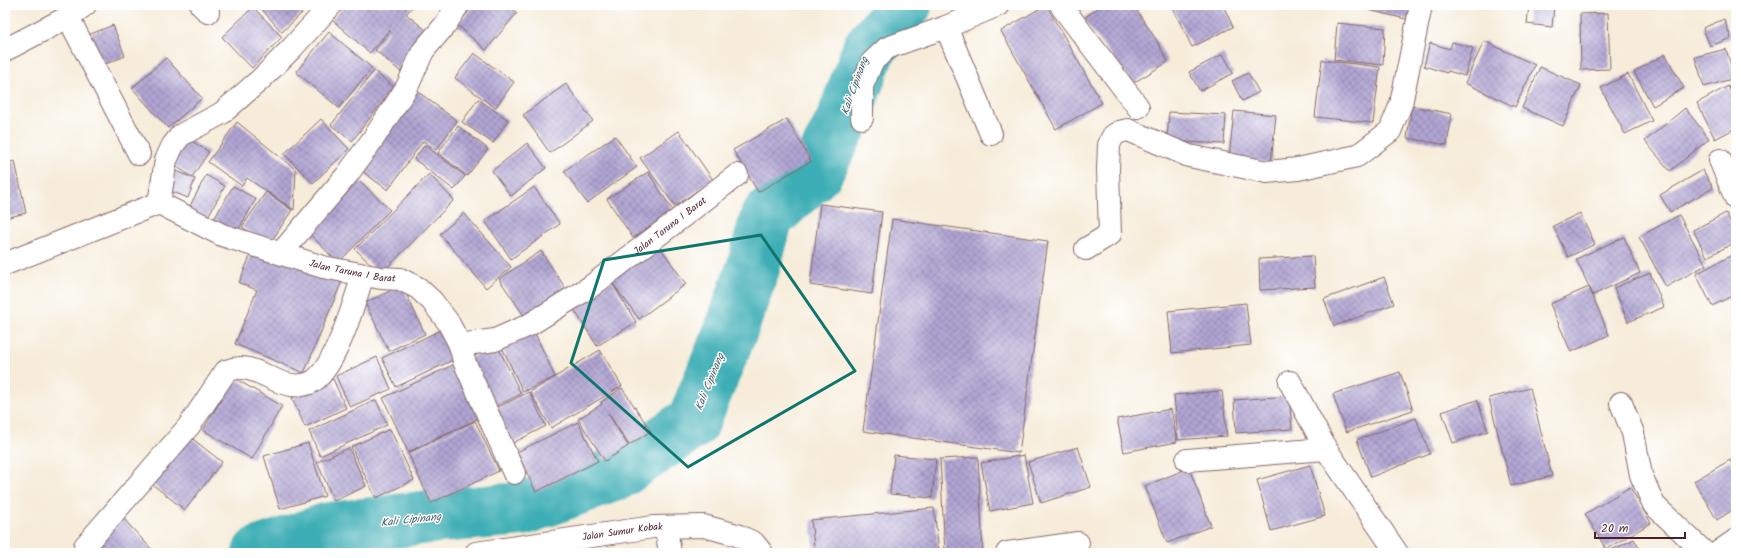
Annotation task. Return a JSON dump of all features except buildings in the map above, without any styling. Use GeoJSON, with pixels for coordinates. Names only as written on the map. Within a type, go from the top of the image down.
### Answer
{"type":"FeatureCollection","features":[{"type":"Feature","properties":{"kind":"street"},"geometry":{"type":"LineString","coordinates":[[5,264],[159,203],[166,160],[173,145],[181,135],[222,113],[261,79],[292,48],[331,5]]}},
{"type":"Feature","properties":{"kind":"street"},"geometry":{"type":"LineString","coordinates":[[281,253],[347,175],[368,146],[407,88],[423,51],[445,25],[458,5]]}},
{"type":"Feature","properties":{"kind":"street"},"geometry":{"type":"LineString","coordinates":[[862,118],[862,86],[872,62],[887,48],[946,27],[998,5]]}},
{"type":"Feature","properties":{"kind":"street"},"geometry":{"type":"LineString","coordinates":[[1086,249],[1110,234],[1108,169],[1109,145],[1113,136],[1118,132],[1128,130],[1189,156],[1267,172],[1298,169],[1357,156],[1390,131],[1401,104],[1421,5]]}},
{"type":"Feature","properties":{"kind":"street"},"geometry":{"type":"LineString","coordinates":[[1061,6],[1138,107]]}},
{"type":"Feature","properties":{"kind":"street"},"geometry":{"type":"LineString","coordinates":[[5,50],[76,11],[139,154]]}},
{"type":"Feature","properties":{"kind":"street"},"geometry":{"type":"LineString","coordinates":[[946,27],[990,134]]}},
{"type":"Feature","properties":{"kind":"street"},"geometry":{"type":"LineString","coordinates":[[1720,160],[1736,199]]}},
{"type":"Feature","properties":{"kind":"street","name":"Jalan Taruna I Barat"},"geometry":{"type":"LineString","coordinates":[[159,203],[222,235],[323,267],[381,278],[400,279],[418,288],[432,301],[448,322],[460,345],[495,340],[529,325],[590,287],[737,175]]}},
{"type":"Feature","properties":{"kind":"street"},"geometry":{"type":"LineString","coordinates":[[85,546],[189,426],[226,370],[245,367],[283,383],[299,386],[311,382],[323,373],[346,330],[364,275]]}},
{"type":"Feature","properties":{"kind":"street"},"geometry":{"type":"LineString","coordinates":[[460,345],[464,361],[514,473]]}},
{"type":"Feature","properties":{"kind":"street"},"geometry":{"type":"LineString","coordinates":[[1290,382],[1326,449],[1397,553]]}},
{"type":"Feature","properties":{"kind":"street"},"geometry":{"type":"LineString","coordinates":[[1621,403],[1633,433],[1642,480],[1654,505],[1705,553]]}},
{"type":"Feature","properties":{"kind":"street"},"geometry":{"type":"LineString","coordinates":[[1187,460],[1326,449]]}},
{"type":"Feature","properties":{"kind":"street","name":"Jalan Sumur Kobak"},"geometry":{"type":"LineString","coordinates":[[476,553],[653,527],[666,528],[704,526],[737,535],[754,543],[762,553]]}},
{"type":"Feature","properties":{"kind":"street"},"geometry":{"type":"LineString","coordinates":[[666,528],[670,553]]}},
{"type":"Feature","properties":{"kind":"street"},"geometry":{"type":"LineString","coordinates":[[1717,553],[1736,540]]}},
{"type":"Feature","properties":{"kind":"street"},"geometry":{"type":"LineString","coordinates":[[1007,553],[1078,543]]}},
{"type":"Feature","properties":{"kind":"highlighted area"},"geometry":{"type":"Polygon","coordinates":[[[761,235],[855,371],[688,467],[571,363],[604,260],[761,235]]]}},
{"type":"Feature","properties":{"kind":"waterway","name":"Kali Cipinang"},"geometry":{"type":"LineString","coordinates":[[259,553],[329,529],[438,516],[522,509],[616,474],[693,422],[731,330],[753,268],[767,217],[817,171],[842,122],[869,49],[905,5]]}}]}
